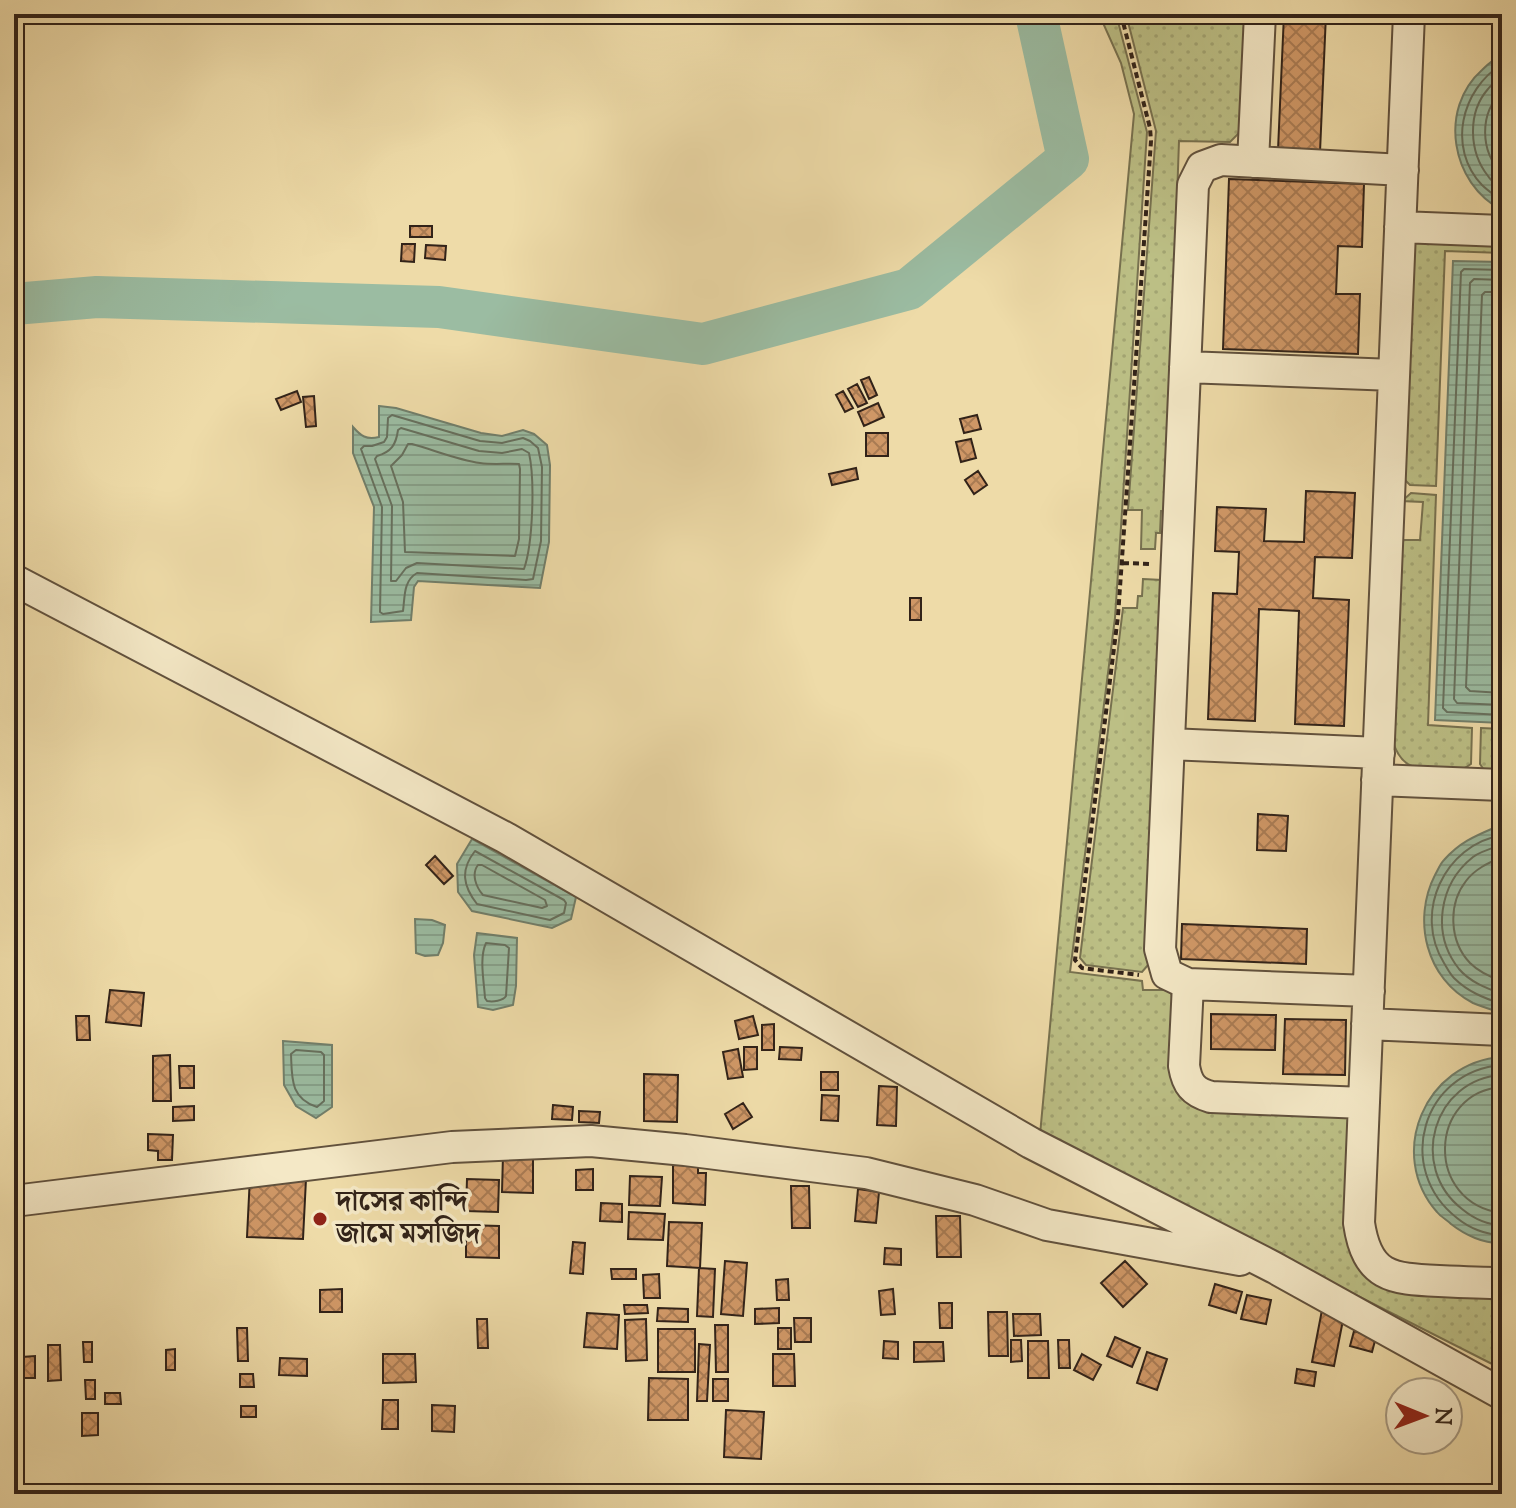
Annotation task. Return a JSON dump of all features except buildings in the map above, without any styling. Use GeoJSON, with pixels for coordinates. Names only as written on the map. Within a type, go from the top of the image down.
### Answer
{"type":"FeatureCollection","features":[{"type":"Feature","properties":{"kind":"street"},"geometry":{"type":"LineString","coordinates":[[1253,162],[1260,14]]}},
{"type":"Feature","properties":{"kind":"street"},"geometry":{"type":"LineString","coordinates":[[1409,14],[1359,1223],[1362,1242],[1372,1261],[1387,1274],[1406,1279],[1502,1283]]}},
{"type":"Feature","properties":{"kind":"street"},"geometry":{"type":"LineString","coordinates":[[1364,1103],[1211,1097],[1192,1088],[1184,1066],[1177,979],[1160,949],[1193,185],[1202,167],[1221,160],[1403,170]]}},
{"type":"Feature","properties":{"kind":"street"},"geometry":{"type":"LineString","coordinates":[[1400,227],[1502,231]]}},
{"type":"Feature","properties":{"kind":"street"},"geometry":{"type":"LineString","coordinates":[[1185,367],[1394,375]]}},
{"type":"Feature","properties":{"kind":"street"},"geometry":{"type":"LineString","coordinates":[[14,580],[506,838],[1031,1143],[1275,1268],[1502,1394]]}},
{"type":"Feature","properties":{"kind":"street"},"geometry":{"type":"LineString","coordinates":[[1169,744],[1378,766],[1502,785]]}},
{"type":"Feature","properties":{"kind":"street"},"geometry":{"type":"LineString","coordinates":[[1177,979],[1369,991]]}},
{"type":"Feature","properties":{"kind":"street"},"geometry":{"type":"LineString","coordinates":[[1367,1024],[1502,1030]]}},
{"type":"Feature","properties":{"kind":"street"},"geometry":{"type":"LineString","coordinates":[[14,1201],[452,1147],[591,1141],[866,1173],[975,1200],[1047,1225],[1275,1268]]}},
{"type":"Feature","properties":{"kind":"path"},"geometry":{"type":"LineString","coordinates":[[1121,14],[1151,141],[1118,616],[1075,960],[1082,968],[1177,979]]}},
{"type":"Feature","properties":{"kind":"shaded area"},"geometry":{"type":"Polygon","coordinates":[[[1099,14],[1116,14],[1147,132],[1115,618],[1070,972],[1142,981],[1143,990],[1168,990],[1179,1003],[1180,1087],[1342,1113],[1349,1120],[1350,1247],[1502,1296],[1502,1369],[1040,1135],[1134,114],[1121,63],[1099,14]]]}},
{"type":"Feature","properties":{"kind":"shaded area"},"geometry":{"type":"Polygon","coordinates":[[[1126,14],[1248,14],[1243,125],[1230,142],[1179,141],[1166,511],[1161,511],[1160,533],[1156,533],[1155,549],[1141,549],[1142,510],[1128,510],[1156,131],[1126,14]]]}},
{"type":"Feature","properties":{"kind":"shaded area"},"geometry":{"type":"Polygon","coordinates":[[[1412,241],[1502,242],[1502,253],[1445,251],[1436,486],[1410,485],[1403,478],[1412,241]]]}},
{"type":"Feature","properties":{"kind":"shaded area"},"geometry":{"type":"Polygon","coordinates":[[[1411,493],[1436,495],[1428,725],[1472,728],[1471,764],[1456,771],[1409,765],[1399,755],[1392,738],[1400,540],[1420,540],[1423,502],[1402,501],[1411,493]]]}},
{"type":"Feature","properties":{"kind":"shaded area"},"geometry":{"type":"Polygon","coordinates":[[[1143,579],[1162,580],[1148,965],[1142,972],[1086,965],[1080,958],[1123,608],[1137,608],[1138,596],[1142,596],[1143,579]]]}},
{"type":"Feature","properties":{"kind":"shaded area"},"geometry":{"type":"Polygon","coordinates":[[[1481,728],[1502,729],[1502,773],[1486,773],[1480,764],[1481,728]]]}},
{"type":"Feature","properties":{"kind":"water"},"geometry":{"type":"Polygon","coordinates":[[[1502,55],[1502,210],[1471,183],[1456,145],[1456,125],[1459,105],[1468,86],[1502,55]]]}},
{"type":"Feature","properties":{"kind":"water"},"geometry":{"type":"Polygon","coordinates":[[[1453,261],[1502,262],[1502,723],[1435,720],[1453,261]]]}},
{"type":"Feature","properties":{"kind":"water"},"geometry":{"type":"Polygon","coordinates":[[[379,406],[396,408],[481,433],[502,436],[523,430],[534,434],[547,445],[550,465],[549,542],[540,588],[418,581],[414,587],[411,620],[371,622],[374,507],[353,453],[353,427],[364,436],[379,437],[379,406]]]}},
{"type":"Feature","properties":{"kind":"water"},"geometry":{"type":"Polygon","coordinates":[[[1502,827],[1502,1013],[1473,1003],[1444,979],[1434,964],[1425,929],[1428,892],[1441,863],[1462,844],[1502,827]]]}},
{"type":"Feature","properties":{"kind":"water"},"geometry":{"type":"Polygon","coordinates":[[[472,839],[576,897],[571,919],[552,928],[472,911],[458,892],[457,864],[472,839]]]}},
{"type":"Feature","properties":{"kind":"water"},"geometry":{"type":"Polygon","coordinates":[[[415,919],[445,925],[438,955],[416,953],[415,919]]]}},
{"type":"Feature","properties":{"kind":"water"},"geometry":{"type":"Polygon","coordinates":[[[477,933],[517,938],[513,1005],[493,1010],[478,1007],[474,955],[477,933]]]}},
{"type":"Feature","properties":{"kind":"water"},"geometry":{"type":"Polygon","coordinates":[[[283,1041],[332,1045],[332,1107],[316,1118],[296,1106],[284,1085],[283,1041]]]}},
{"type":"Feature","properties":{"kind":"water"},"geometry":{"type":"Polygon","coordinates":[[[1502,1057],[1502,1243],[1495,1243],[1469,1235],[1437,1212],[1422,1189],[1415,1164],[1415,1139],[1422,1115],[1434,1093],[1452,1075],[1475,1063],[1502,1057]]]}},
{"type":"Feature","properties":{"kind":"waterway"},"geometry":{"type":"LineString","coordinates":[[14,304],[97,297],[439,307],[703,344],[909,289],[1068,159],[1036,14]]}},
{"type":"Feature","properties":{"kind":"place","name":"দাসের কান্দি জামে মসজিদ"},"geometry":{"type":"Point","coordinates":[320,1219]}}]}
